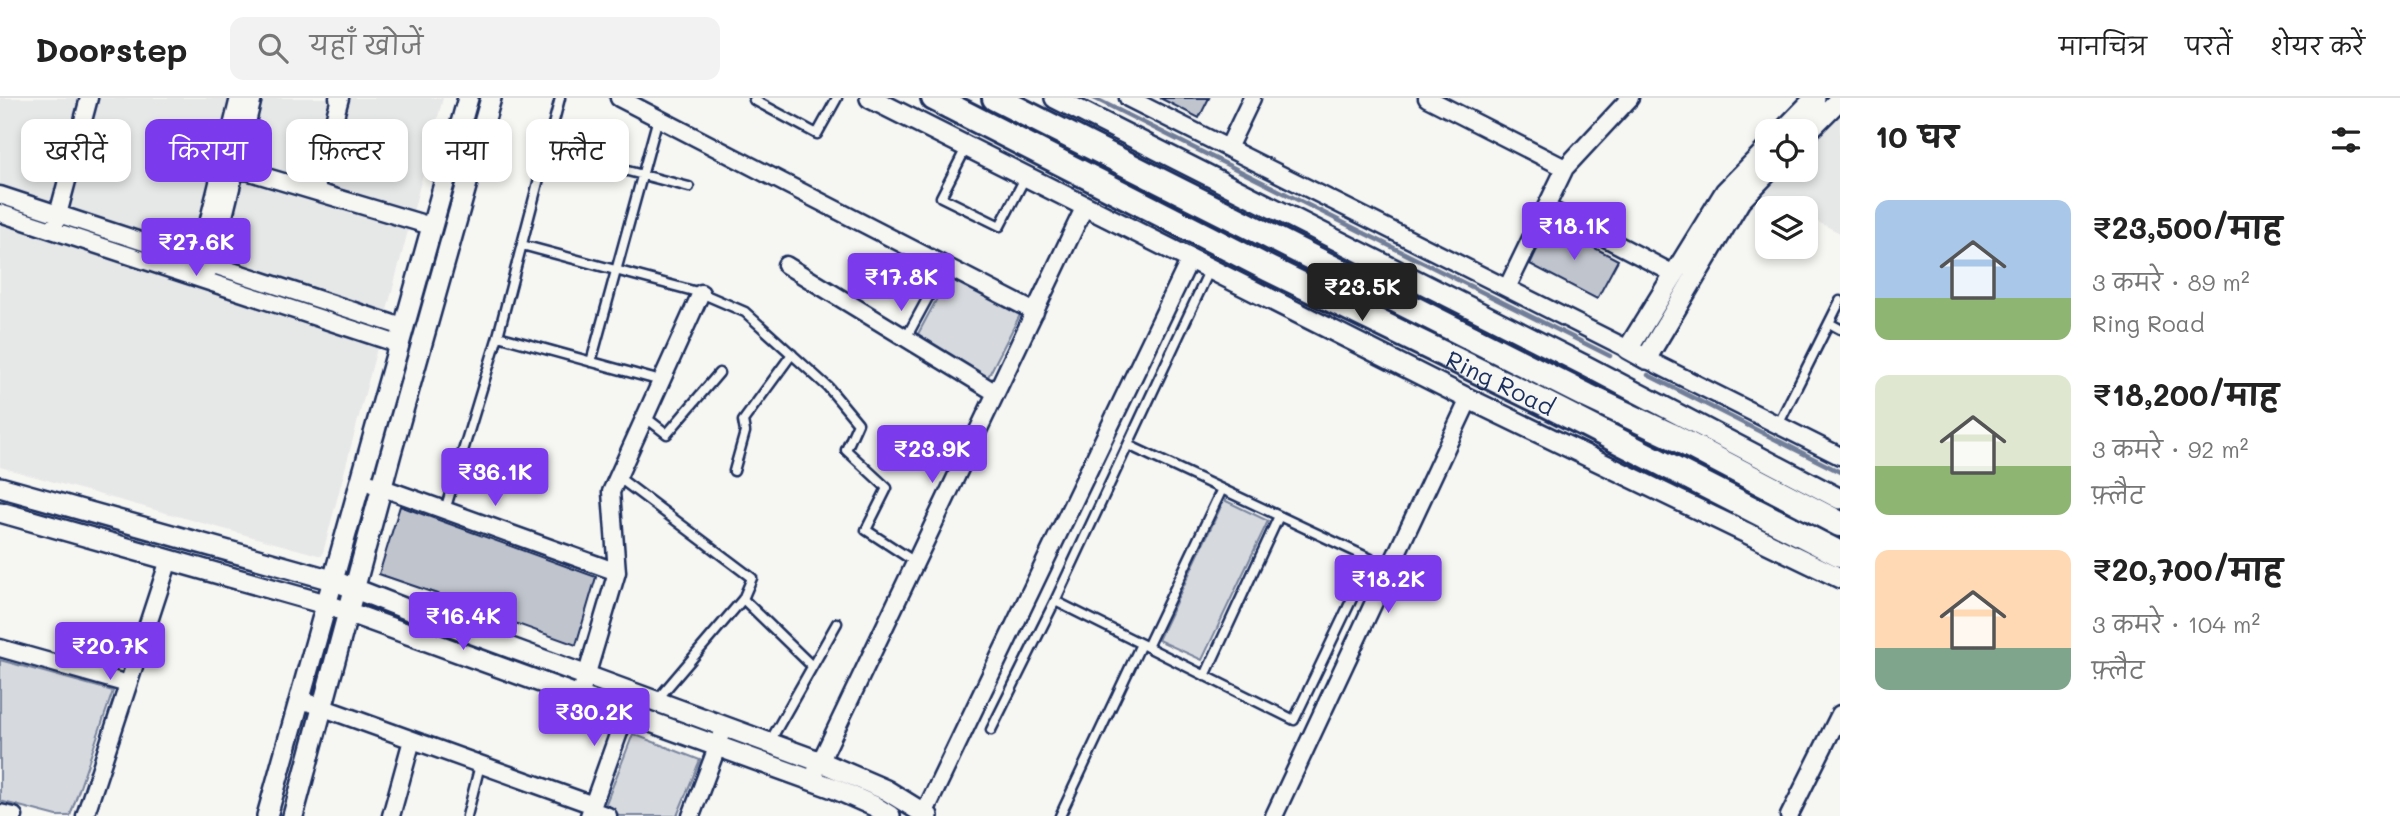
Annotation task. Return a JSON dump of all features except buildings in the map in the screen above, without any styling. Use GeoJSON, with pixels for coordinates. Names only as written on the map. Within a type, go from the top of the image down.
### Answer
{"type":"FeatureCollection","features":[{"type":"Feature","properties":{"kind":"highway","name":"Ring Road"},"geometry":{"type":"LineString","coordinates":[[934,98],[1269,269],[1544,403],[1840,554]]}},
{"type":"Feature","properties":{"kind":"highway","name":"Ring Road"},"geometry":{"type":"LineString","coordinates":[[995,98],[1587,396],[1670,435],[1840,524]]}},
{"type":"Feature","properties":{"kind":"street"},"geometry":{"type":"LineString","coordinates":[[53,231],[89,98]]}},
{"type":"Feature","properties":{"kind":"street"},"geometry":{"type":"LineString","coordinates":[[236,119],[239,98]]}},
{"type":"Feature","properties":{"kind":"street"},"geometry":{"type":"LineString","coordinates":[[246,119],[253,98]]}},
{"type":"Feature","properties":{"kind":"street"},"geometry":{"type":"LineString","coordinates":[[315,191],[340,99],[338,98]]}},
{"type":"Feature","properties":{"kind":"street"},"geometry":{"type":"LineString","coordinates":[[267,816],[468,98]]}},
{"type":"Feature","properties":{"kind":"street"},"geometry":{"type":"LineString","coordinates":[[293,816],[491,98]]}},
{"type":"Feature","properties":{"kind":"street"},"geometry":{"type":"LineString","coordinates":[[619,98],[1035,312]]}},
{"type":"Feature","properties":{"kind":"street"},"geometry":{"type":"LineString","coordinates":[[870,98],[1469,399],[1840,578]]}},
{"type":"Feature","properties":{"kind":"street"},"geometry":{"type":"LineString","coordinates":[[1055,98],[1574,359],[1840,499]]}},
{"type":"Feature","properties":{"kind":"street"},"geometry":{"type":"LineString","coordinates":[[1128,98],[1840,456]]}},
{"type":"Feature","properties":{"kind":"street"},"geometry":{"type":"LineString","coordinates":[[1228,148],[1252,98]]}},
{"type":"Feature","properties":{"kind":"street"},"geometry":{"type":"LineString","coordinates":[[1427,98],[1565,168]]}},
{"type":"Feature","properties":{"kind":"street"},"geometry":{"type":"LineString","coordinates":[[1507,288],[1565,168],[1630,98]]}},
{"type":"Feature","properties":{"kind":"street"},"geometry":{"type":"LineString","coordinates":[[1795,119],[1815,98]]}},
{"type":"Feature","properties":{"kind":"street"},"geometry":{"type":"LineString","coordinates":[[1818,121],[1840,99]]}},
{"type":"Feature","properties":{"kind":"street"},"geometry":{"type":"LineString","coordinates":[[1628,349],[1725,192],[1755,161]]}},
{"type":"Feature","properties":{"kind":"street"},"geometry":{"type":"LineString","coordinates":[[272,178],[431,226]]}},
{"type":"Feature","properties":{"kind":"street"},"geometry":{"type":"LineString","coordinates":[[202,280],[225,182]]}},
{"type":"Feature","properties":{"kind":"street"},"geometry":{"type":"LineString","coordinates":[[1646,359],[1740,201],[1758,182]]}},
{"type":"Feature","properties":{"kind":"street"},"geometry":{"type":"LineString","coordinates":[[0,195],[206,262],[401,336]]}},
{"type":"Feature","properties":{"kind":"street"},"geometry":{"type":"LineString","coordinates":[[811,780],[1085,206]]}},
{"type":"Feature","properties":{"kind":"street"},"geometry":{"type":"LineString","coordinates":[[1546,208],[1674,274]]}},
{"type":"Feature","properties":{"kind":"street"},"geometry":{"type":"LineString","coordinates":[[0,213],[202,280],[401,336]]}},
{"type":"Feature","properties":{"kind":"street"},"geometry":{"type":"LineString","coordinates":[[0,487],[332,580],[821,762],[886,790],[925,815],[1190,259]]}},
{"type":"Feature","properties":{"kind":"street"},"geometry":{"type":"LineString","coordinates":[[786,265],[996,393]]}},
{"type":"Feature","properties":{"kind":"street"},"geometry":{"type":"LineString","coordinates":[[580,697],[617,572],[611,492],[701,293]]}},
{"type":"Feature","properties":{"kind":"street"},"geometry":{"type":"LineString","coordinates":[[1274,816],[1469,399]]}},
{"type":"Feature","properties":{"kind":"street"},"geometry":{"type":"LineString","coordinates":[[360,480],[617,572]]}},
{"type":"Feature","properties":{"kind":"street"},"geometry":{"type":"LineString","coordinates":[[0,512],[325,604],[811,780],[874,806],[890,816]]}},
{"type":"Feature","properties":{"kind":"street"},"geometry":{"type":"LineString","coordinates":[[85,816],[169,560]]}},
{"type":"Feature","properties":{"kind":"street"},"geometry":{"type":"LineString","coordinates":[[0,648],[128,684]]}},
{"type":"Feature","properties":{"kind":"street"},"geometry":{"type":"LineString","coordinates":[[591,810],[633,693]]}},
{"type":"Feature","properties":{"kind":"street"},"geometry":{"type":"LineString","coordinates":[[299,699],[480,765],[608,816]]}},
{"type":"Feature","properties":{"kind":"street"},"geometry":{"type":"LineString","coordinates":[[1790,816],[1840,714]]}},
{"type":"Feature","properties":{"kind":"street"},"geometry":{"type":"LineString","coordinates":[[691,816],[725,727]]}},
{"type":"Feature","properties":{"kind":"street"},"geometry":{"type":"LineString","coordinates":[[391,816],[412,740]]}},
{"type":"Feature","properties":{"kind":"street"},"geometry":{"type":"LineString","coordinates":[[0,813],[14,816]]}},
{"type":"Feature","properties":{"kind":"lane"},"geometry":{"type":"LineString","coordinates":[[555,119],[560,98]]}},
{"type":"Feature","properties":{"kind":"lane"},"geometry":{"type":"LineString","coordinates":[[755,98],[754,100],[817,134],[837,98]]}},
{"type":"Feature","properties":{"kind":"lane"},"geometry":{"type":"LineString","coordinates":[[591,362],[658,118]]}},
{"type":"Feature","properties":{"kind":"lane"},"geometry":{"type":"LineString","coordinates":[[967,146],[942,197],[1000,226],[1026,176]]}},
{"type":"Feature","properties":{"kind":"lane"},"geometry":{"type":"LineString","coordinates":[[629,172],[689,187]]}},
{"type":"Feature","properties":{"kind":"lane"},"geometry":{"type":"LineString","coordinates":[[445,510],[498,336],[539,182]]}},
{"type":"Feature","properties":{"kind":"lane"},"geometry":{"type":"LineString","coordinates":[[522,245],[701,293],[745,312],[828,387],[858,423],[846,450],[887,488],[866,530],[915,562]]}},
{"type":"Feature","properties":{"kind":"lane"},"geometry":{"type":"LineString","coordinates":[[906,338],[945,266]]}},
{"type":"Feature","properties":{"kind":"lane"},"geometry":{"type":"LineString","coordinates":[[991,730],[1055,601],[1210,269]]}},
{"type":"Feature","properties":{"kind":"lane"},"geometry":{"type":"LineString","coordinates":[[1778,425],[1840,301]]}},
{"type":"Feature","properties":{"kind":"lane"},"geometry":{"type":"LineString","coordinates":[[1829,323],[1840,329]]}},
{"type":"Feature","properties":{"kind":"lane"},"geometry":{"type":"LineString","coordinates":[[498,336],[661,381]]}},
{"type":"Feature","properties":{"kind":"lane"},"geometry":{"type":"LineString","coordinates":[[734,471],[745,432],[743,421],[792,354]]}},
{"type":"Feature","properties":{"kind":"lane"},"geometry":{"type":"LineString","coordinates":[[645,417],[667,434],[719,373]]}},
{"type":"Feature","properties":{"kind":"lane"},"geometry":{"type":"LineString","coordinates":[[1055,601],[1294,720],[1371,559],[1128,445]]}},
{"type":"Feature","properties":{"kind":"lane"},"geometry":{"type":"LineString","coordinates":[[618,477],[752,578],[743,599],[656,701]]}},
{"type":"Feature","properties":{"kind":"lane"},"geometry":{"type":"LineString","coordinates":[[1060,816],[1222,489]]}},
{"type":"Feature","properties":{"kind":"lane"},"geometry":{"type":"LineString","coordinates":[[1205,676],[1279,516]]}},
{"type":"Feature","properties":{"kind":"lane"},"geometry":{"type":"LineString","coordinates":[[743,599],[812,666]]}},
{"type":"Feature","properties":{"kind":"lane"},"geometry":{"type":"LineString","coordinates":[[769,743],[836,623]]}},
{"type":"Feature","properties":{"kind":"lane"},"geometry":{"type":"LineString","coordinates":[[467,816],[480,765]]}},
{"type":"Feature","properties":{"kind":"shaded area"},"geometry":{"type":"Polygon","coordinates":[[[0,98],[443,98],[437,119],[422,119],[422,177],[322,556],[0,467],[0,98]]]}},
{"type":"Feature","properties":{"kind":"shaded area"},"geometry":{"type":"Polygon","coordinates":[[[1840,114],[1840,233],[1818,222],[1818,196],[1762,194],[1774,182],[1818,182],[1818,137],[1840,114]]]}},
{"type":"Feature","properties":{"kind":"shaded area"},"geometry":{"type":"Polygon","coordinates":[[[949,276],[1021,313],[988,377],[918,334],[949,276]]]}},
{"type":"Feature","properties":{"kind":"shaded area"},"geometry":{"type":"Polygon","coordinates":[[[1224,500],[1268,521],[1202,660],[1158,640],[1224,500]]]}},
{"type":"Feature","properties":{"kind":"shaded area"},"geometry":{"type":"Polygon","coordinates":[[[0,660],[113,691],[70,816],[57,816],[0,801],[0,660]]]}},
{"type":"Feature","properties":{"kind":"shaded area"},"geometry":{"type":"Polygon","coordinates":[[[633,734],[700,760],[677,816],[617,816],[603,811],[633,734]]]}},
{"type":"Feature","properties":{"kind":"waterway"},"geometry":{"type":"LineString","coordinates":[[1094,98],[1610,356]]}},
{"type":"Feature","properties":{"kind":"waterway"},"geometry":{"type":"LineString","coordinates":[[1648,375],[1840,472]]}}]}
